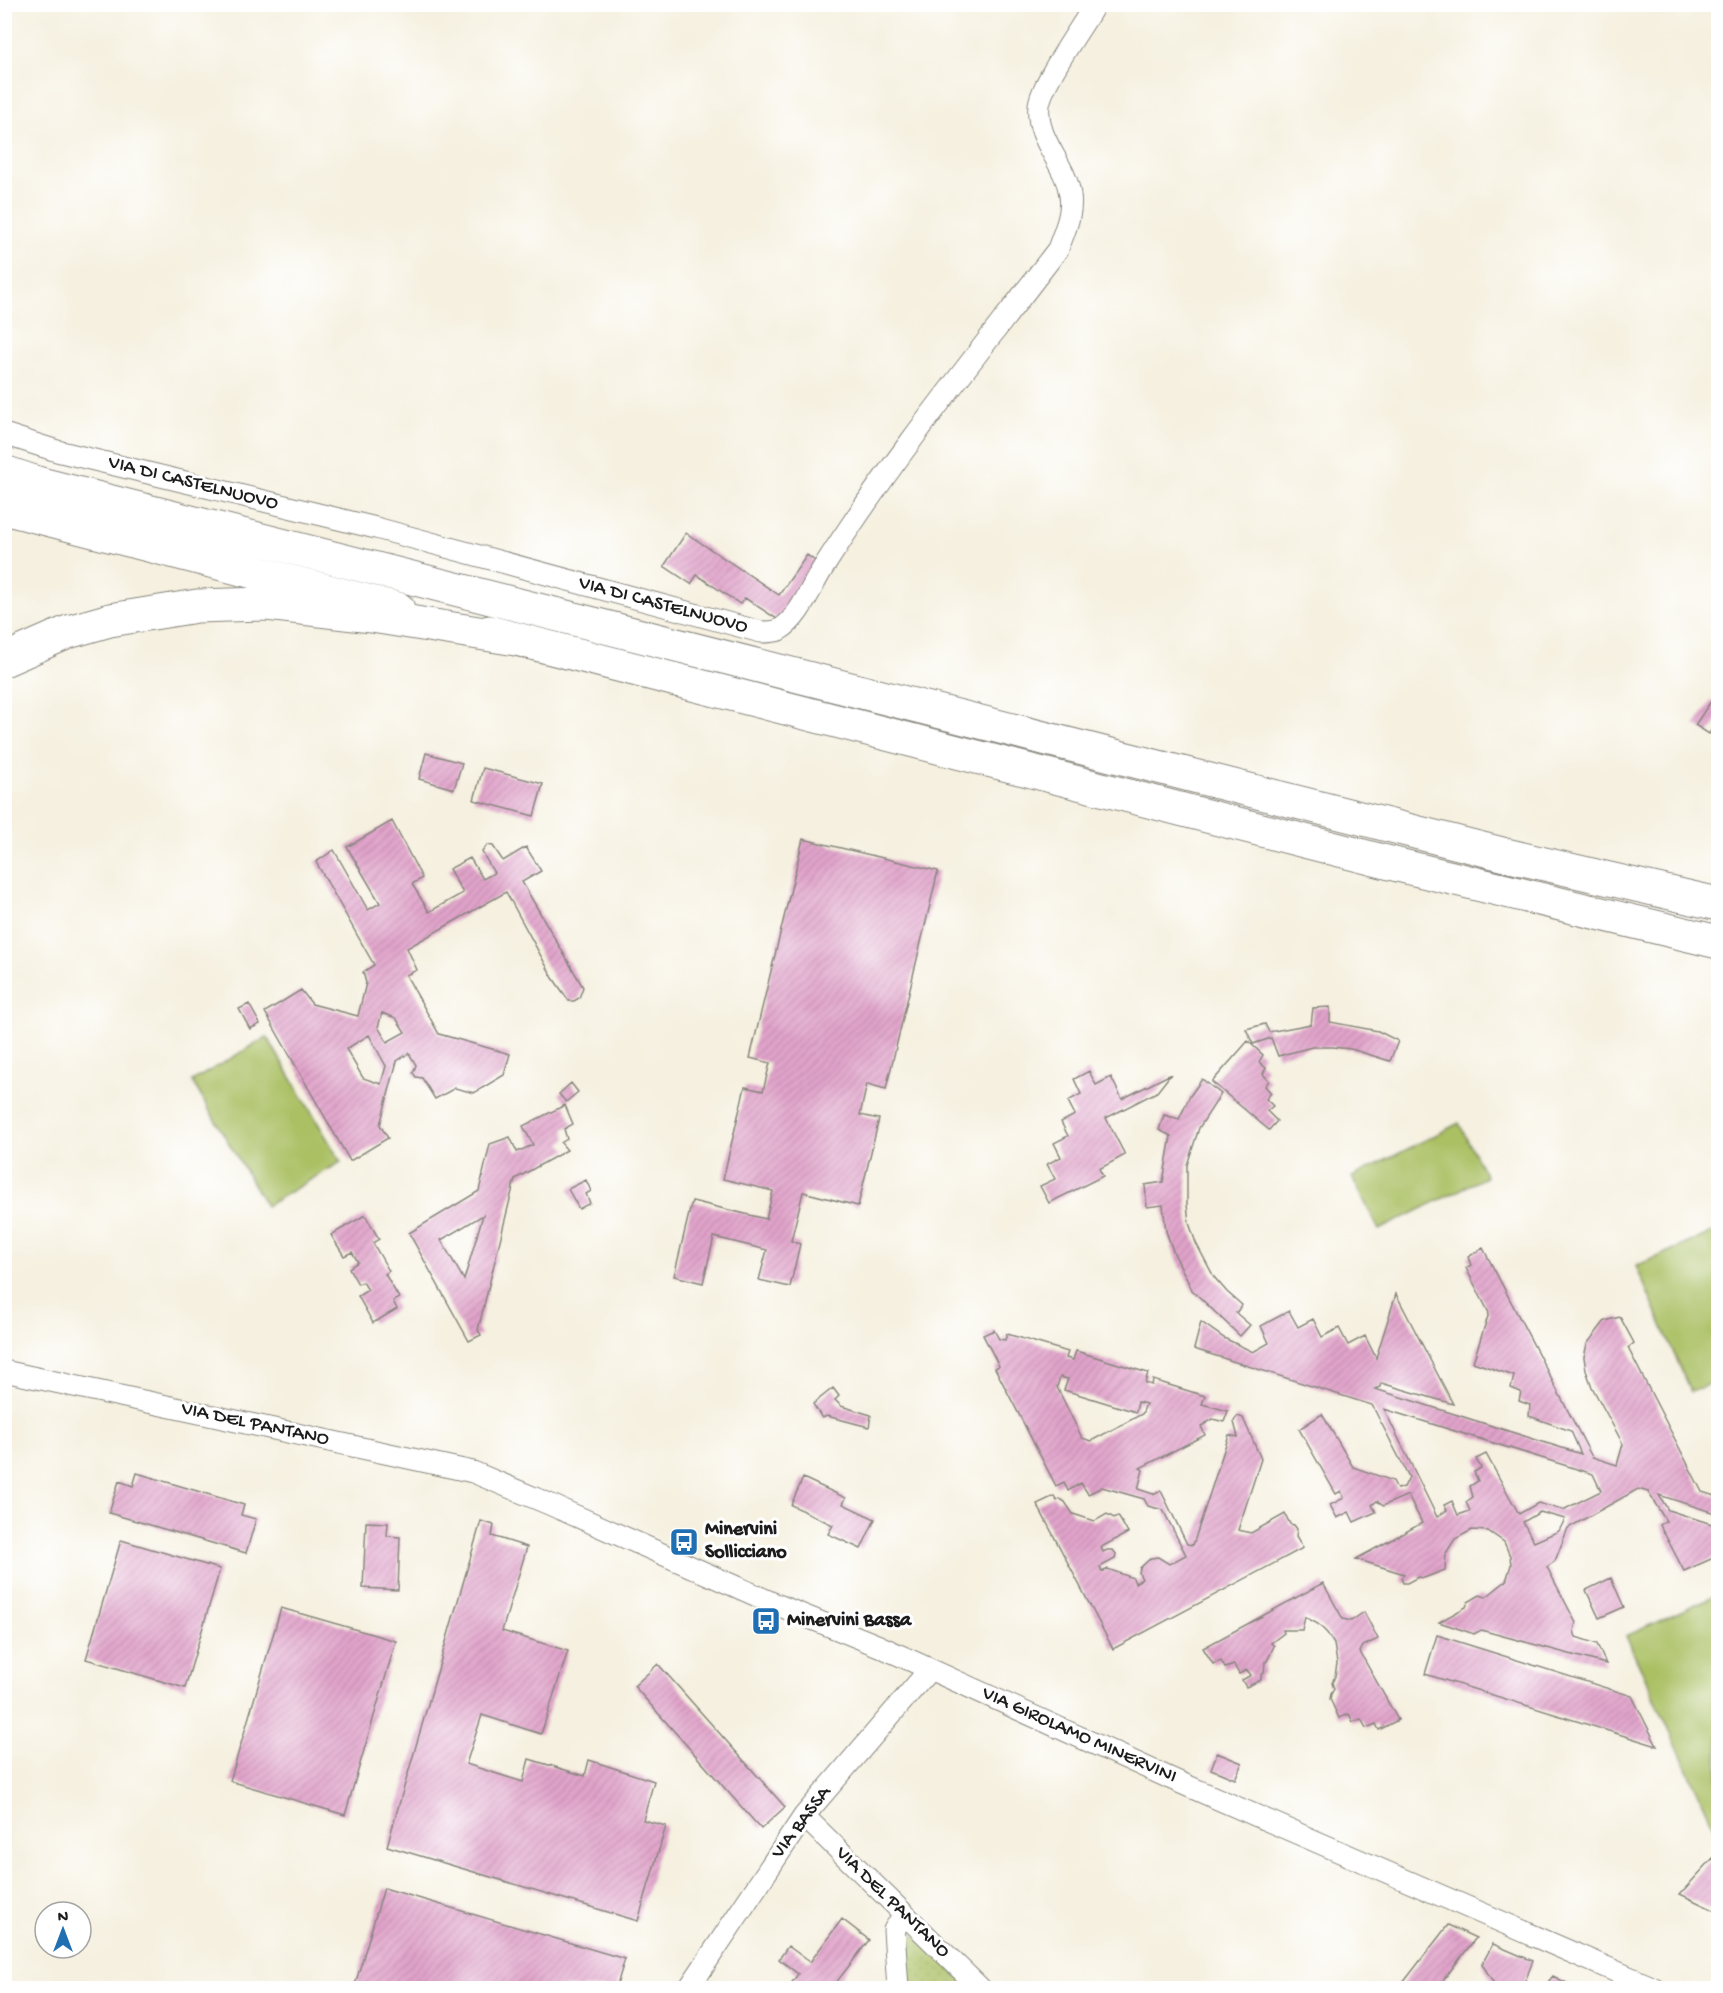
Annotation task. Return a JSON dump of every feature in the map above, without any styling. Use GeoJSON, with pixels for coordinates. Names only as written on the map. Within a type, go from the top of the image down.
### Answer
{"type":"FeatureCollection","features":[{"type":"Feature","properties":{"kind":"highway"},"geometry":{"type":"LineString","coordinates":[[4,474],[1510,856],[1719,904]]}},
{"type":"Feature","properties":{"kind":"highway"},"geometry":{"type":"LineString","coordinates":[[4,508],[1398,865],[1719,942]]}},
{"type":"Feature","properties":{"kind":"highway"},"geometry":{"type":"LineString","coordinates":[[13,656],[68,632],[111,621],[197,606],[267,604],[372,616],[516,639]]}},
{"type":"Feature","properties":{"kind":"street","name":"VIA DI CASTELNUOVO"},"geometry":{"type":"LineString","coordinates":[[4,434],[57,451],[376,528],[761,632],[777,631],[794,618],[811,587],[871,496],[918,430],[1058,249],[1068,221],[1070,196],[1065,176],[1039,124],[1039,103],[1046,85],[1095,4]]}},
{"type":"Feature","properties":{"kind":"street","name":"VIA DEL PANTANO"},"geometry":{"type":"LineString","coordinates":[[4,1371],[473,1472],[504,1486]]}},
{"type":"Feature","properties":{"kind":"street","name":"VIA GIROLAMO MINERVINI"},"geometry":{"type":"LineString","coordinates":[[504,1486],[549,1503],[773,1603],[930,1669],[1174,1780],[1654,1989]]}},
{"type":"Feature","properties":{"kind":"street","name":"VIA BASSA"},"geometry":{"type":"LineString","coordinates":[[689,1989],[804,1816],[930,1669]]}},
{"type":"Feature","properties":{"kind":"street","name":"VIA DEL PANTANO"},"geometry":{"type":"LineString","coordinates":[[804,1816],[980,1989]]}},
{"type":"Feature","properties":{"kind":"street"},"geometry":{"type":"LineString","coordinates":[[898,1989],[894,1930],[904,1914]]}},
{"type":"Feature","properties":{"kind":"green space"},"geometry":{"type":"Polygon","coordinates":[[[267,1037],[341,1162],[266,1206],[192,1081],[267,1037]]]}},
{"type":"Feature","properties":{"kind":"green space"},"geometry":{"type":"Polygon","coordinates":[[[1459,1123],[1486,1177],[1379,1230],[1352,1177],[1459,1123]]]}},
{"type":"Feature","properties":{"kind":"green space"},"geometry":{"type":"Polygon","coordinates":[[[1718,1230],[1718,1380],[1691,1392],[1636,1266],[1718,1230]]]}},
{"type":"Feature","properties":{"kind":"green space"},"geometry":{"type":"Polygon","coordinates":[[[1718,1594],[1718,1835],[1626,1636],[1718,1594]]]}},
{"type":"Feature","properties":{"kind":"green space"},"geometry":{"type":"Polygon","coordinates":[[[908,1928],[973,1988],[903,1988],[901,1931],[908,1928]]]}},
{"type":"Feature","properties":{"kind":"building"},"geometry":{"type":"Polygon","coordinates":[[[686,533],[779,595],[807,555],[819,564],[780,621],[745,598],[740,604],[697,575],[691,584],[664,566],[686,533]]]}},
{"type":"Feature","properties":{"kind":"building"},"geometry":{"type":"Polygon","coordinates":[[[1711,701],[1718,706],[1718,719],[1709,734],[1695,725],[1711,701]]]}},
{"type":"Feature","properties":{"kind":"building"},"geometry":{"type":"Polygon","coordinates":[[[426,753],[462,763],[454,789],[419,779],[426,753]]]}},
{"type":"Feature","properties":{"kind":"building"},"geometry":{"type":"Polygon","coordinates":[[[483,768],[543,784],[534,816],[474,800],[483,768]]]}},
{"type":"Feature","properties":{"kind":"building"},"geometry":{"type":"Polygon","coordinates":[[[392,821],[422,878],[412,884],[429,912],[463,893],[449,869],[470,858],[483,879],[494,873],[482,852],[487,845],[493,846],[503,861],[526,847],[541,871],[522,882],[583,987],[579,998],[569,1001],[553,978],[506,892],[407,948],[417,970],[406,975],[439,1034],[510,1054],[504,1075],[474,1093],[455,1088],[435,1099],[422,1078],[416,1077],[413,1073],[416,1065],[409,1053],[397,1061],[380,1125],[388,1138],[350,1161],[265,1012],[301,990],[312,1004],[358,1016],[366,983],[363,972],[374,965],[316,862],[334,850],[368,910],[380,903],[347,847],[392,821]],[[382,1013],[378,1027],[387,1042],[405,1032],[396,1018],[382,1013]],[[369,1035],[346,1049],[363,1078],[381,1084],[386,1066],[369,1035]]]}},
{"type":"Feature","properties":{"kind":"building"},"geometry":{"type":"Polygon","coordinates":[[[803,839],[938,871],[886,1089],[867,1084],[860,1115],[879,1119],[858,1206],[803,1192],[791,1241],[800,1244],[790,1287],[759,1280],[767,1250],[714,1237],[703,1283],[674,1276],[692,1201],[766,1219],[773,1191],[723,1179],[745,1087],[763,1091],[770,1063],[750,1058],[803,839]]]}},
{"type":"Feature","properties":{"kind":"building"},"geometry":{"type":"Polygon","coordinates":[[[249,1004],[260,1024],[250,1029],[239,1009],[249,1004]]]}},
{"type":"Feature","properties":{"kind":"building"},"geometry":{"type":"Polygon","coordinates":[[[1330,1007],[1330,1022],[1378,1031],[1398,1041],[1390,1061],[1351,1049],[1332,1047],[1312,1047],[1278,1056],[1271,1038],[1253,1044],[1246,1029],[1265,1024],[1269,1032],[1311,1024],[1313,1008],[1330,1007]]]}},
{"type":"Feature","properties":{"kind":"building"},"geometry":{"type":"Polygon","coordinates":[[[1248,1041],[1263,1055],[1259,1062],[1266,1068],[1263,1074],[1269,1081],[1265,1086],[1271,1093],[1266,1099],[1273,1106],[1267,1111],[1277,1121],[1269,1130],[1212,1082],[1248,1041]]]}},
{"type":"Feature","properties":{"kind":"building"},"geometry":{"type":"Polygon","coordinates":[[[1089,1071],[1096,1085],[1111,1077],[1122,1099],[1171,1074],[1157,1092],[1106,1118],[1125,1155],[1099,1169],[1103,1176],[1049,1203],[1040,1186],[1055,1179],[1047,1164],[1061,1157],[1054,1143],[1068,1136],[1061,1122],[1075,1115],[1068,1101],[1081,1094],[1074,1079],[1089,1071]]]}},
{"type":"Feature","properties":{"kind":"building"},"geometry":{"type":"Polygon","coordinates":[[[1202,1079],[1221,1094],[1199,1128],[1187,1165],[1189,1223],[1196,1243],[1214,1277],[1242,1305],[1236,1313],[1250,1325],[1240,1336],[1192,1290],[1166,1231],[1163,1205],[1147,1207],[1145,1185],[1163,1182],[1171,1136],[1159,1130],[1164,1115],[1179,1119],[1190,1096],[1202,1079]]]}},
{"type":"Feature","properties":{"kind":"building"},"geometry":{"type":"Polygon","coordinates":[[[571,1083],[578,1092],[566,1102],[559,1094],[571,1083]]]}},
{"type":"Feature","properties":{"kind":"building"},"geometry":{"type":"Polygon","coordinates":[[[565,1105],[573,1124],[564,1129],[567,1139],[561,1143],[567,1150],[515,1179],[478,1330],[481,1335],[469,1341],[409,1233],[479,1191],[490,1144],[510,1137],[517,1152],[533,1145],[523,1126],[565,1105]],[[483,1215],[441,1240],[464,1280],[483,1215]]]}},
{"type":"Feature","properties":{"kind":"building"},"geometry":{"type":"Polygon","coordinates":[[[586,1180],[591,1191],[586,1194],[590,1203],[579,1209],[568,1189],[586,1180]]]}},
{"type":"Feature","properties":{"kind":"building"},"geometry":{"type":"Polygon","coordinates":[[[365,1215],[379,1239],[373,1243],[389,1271],[385,1274],[399,1298],[393,1301],[397,1309],[373,1323],[358,1296],[368,1290],[363,1282],[358,1284],[349,1268],[358,1262],[352,1252],[344,1256],[331,1235],[365,1215]]]}},
{"type":"Feature","properties":{"kind":"building"},"geometry":{"type":"Polygon","coordinates":[[[1483,1248],[1592,1457],[1617,1465],[1623,1444],[1592,1387],[1584,1357],[1587,1344],[1605,1321],[1620,1317],[1634,1343],[1628,1348],[1702,1492],[1718,1497],[1718,1514],[1659,1495],[1668,1510],[1718,1526],[1718,1556],[1684,1571],[1660,1525],[1666,1521],[1648,1492],[1638,1489],[1568,1528],[1555,1561],[1547,1567],[1576,1623],[1574,1631],[1576,1637],[1597,1644],[1606,1664],[1481,1630],[1474,1634],[1439,1622],[1466,1607],[1468,1602],[1480,1595],[1486,1597],[1506,1581],[1511,1565],[1510,1556],[1504,1542],[1488,1531],[1472,1530],[1455,1539],[1446,1553],[1445,1570],[1424,1578],[1418,1577],[1407,1583],[1403,1583],[1401,1578],[1404,1574],[1356,1559],[1422,1523],[1408,1495],[1383,1506],[1377,1501],[1372,1505],[1376,1512],[1354,1522],[1349,1512],[1337,1518],[1330,1505],[1344,1498],[1341,1491],[1336,1494],[1299,1429],[1322,1414],[1353,1467],[1393,1481],[1397,1489],[1404,1487],[1409,1477],[1372,1405],[1194,1349],[1201,1322],[1224,1338],[1253,1352],[1269,1343],[1261,1326],[1289,1311],[1298,1327],[1313,1319],[1322,1337],[1339,1328],[1348,1345],[1365,1336],[1376,1358],[1396,1294],[1453,1404],[1381,1383],[1380,1387],[1375,1389],[1581,1454],[1571,1431],[1529,1416],[1530,1405],[1519,1401],[1521,1392],[1511,1388],[1514,1376],[1473,1362],[1489,1313],[1466,1268],[1471,1265],[1468,1257],[1483,1248]],[[1384,1409],[1437,1517],[1447,1510],[1444,1505],[1452,1501],[1458,1515],[1470,1511],[1466,1502],[1473,1497],[1470,1486],[1478,1481],[1474,1472],[1481,1468],[1476,1459],[1486,1454],[1519,1514],[1538,1503],[1563,1510],[1601,1491],[1593,1474],[1384,1409]],[[1540,1512],[1523,1522],[1534,1542],[1559,1531],[1565,1519],[1540,1512]]]}},
{"type":"Feature","properties":{"kind":"building"},"geometry":{"type":"Polygon","coordinates":[[[994,1330],[999,1339],[1005,1340],[1007,1334],[1068,1352],[1066,1358],[1073,1360],[1076,1351],[1148,1373],[1145,1383],[1152,1385],[1153,1380],[1205,1396],[1202,1404],[1228,1411],[1224,1422],[1213,1419],[1201,1426],[1205,1435],[1140,1468],[1143,1470],[1138,1489],[1153,1494],[1161,1491],[1187,1544],[1193,1545],[1229,1435],[1238,1437],[1235,1419],[1238,1416],[1243,1418],[1261,1459],[1238,1530],[1251,1533],[1285,1514],[1290,1524],[1297,1529],[1296,1536],[1303,1548],[1113,1649],[1037,1504],[1054,1496],[1057,1501],[1060,1499],[1065,1502],[1073,1514],[1095,1521],[1107,1514],[1114,1518],[1118,1516],[1128,1533],[1101,1547],[1103,1552],[1113,1550],[1116,1554],[1115,1559],[1100,1567],[1102,1572],[1108,1569],[1133,1578],[1135,1583],[1142,1579],[1139,1573],[1140,1568],[1151,1558],[1158,1557],[1169,1564],[1186,1555],[1163,1510],[1148,1506],[1144,1499],[1102,1487],[1088,1494],[1081,1483],[1068,1491],[1064,1482],[1056,1486],[995,1368],[999,1366],[983,1335],[994,1330]],[[1060,1377],[1057,1387],[1082,1438],[1091,1441],[1142,1414],[1146,1404],[1138,1402],[1136,1412],[1064,1390],[1068,1379],[1060,1377]]]}},
{"type":"Feature","properties":{"kind":"building"},"geometry":{"type":"Polygon","coordinates":[[[833,1388],[839,1396],[835,1400],[841,1406],[871,1415],[869,1427],[827,1416],[822,1418],[813,1404],[833,1388]]]}},
{"type":"Feature","properties":{"kind":"building"},"geometry":{"type":"Polygon","coordinates":[[[137,1473],[244,1505],[241,1515],[256,1519],[246,1553],[109,1513],[119,1481],[133,1486],[137,1473]]]}},
{"type":"Feature","properties":{"kind":"building"},"geometry":{"type":"Polygon","coordinates":[[[803,1478],[846,1498],[843,1504],[875,1519],[861,1549],[828,1534],[833,1525],[791,1505],[803,1478]]]}},
{"type":"Feature","properties":{"kind":"building"},"geometry":{"type":"Polygon","coordinates":[[[481,1521],[494,1525],[492,1536],[527,1547],[502,1631],[568,1651],[541,1734],[482,1715],[466,1764],[523,1782],[529,1759],[585,1776],[589,1760],[654,1781],[643,1820],[666,1826],[638,1921],[387,1846],[481,1521]]]}},
{"type":"Feature","properties":{"kind":"building"},"geometry":{"type":"Polygon","coordinates":[[[366,1522],[388,1523],[387,1536],[400,1537],[398,1590],[363,1588],[366,1522]]]}},
{"type":"Feature","properties":{"kind":"building"},"geometry":{"type":"Polygon","coordinates":[[[121,1540],[220,1569],[185,1688],[86,1659],[121,1540]]]}},
{"type":"Feature","properties":{"kind":"building"},"geometry":{"type":"Polygon","coordinates":[[[1611,1578],[1624,1607],[1599,1618],[1586,1590],[1611,1578]]]}},
{"type":"Feature","properties":{"kind":"building"},"geometry":{"type":"Polygon","coordinates":[[[1323,1583],[1343,1619],[1351,1621],[1364,1612],[1378,1639],[1363,1646],[1360,1652],[1398,1720],[1379,1730],[1376,1724],[1366,1728],[1361,1719],[1353,1722],[1349,1714],[1339,1718],[1330,1699],[1334,1689],[1332,1683],[1337,1663],[1334,1644],[1318,1624],[1305,1617],[1302,1630],[1283,1630],[1284,1633],[1271,1643],[1274,1646],[1265,1662],[1261,1680],[1246,1687],[1242,1680],[1251,1675],[1247,1670],[1239,1674],[1234,1665],[1225,1668],[1221,1661],[1213,1664],[1203,1648],[1323,1583]]]}},
{"type":"Feature","properties":{"kind":"building"},"geometry":{"type":"Polygon","coordinates":[[[281,1608],[396,1641],[345,1815],[230,1781],[281,1608]]]}},
{"type":"Feature","properties":{"kind":"building"},"geometry":{"type":"Polygon","coordinates":[[[1437,1635],[1632,1696],[1657,1746],[1425,1674],[1437,1635]]]}},
{"type":"Feature","properties":{"kind":"building"},"geometry":{"type":"Polygon","coordinates":[[[658,1664],[785,1807],[761,1829],[634,1686],[658,1664]]]}},
{"type":"Feature","properties":{"kind":"building"},"geometry":{"type":"Polygon","coordinates":[[[1217,1753],[1242,1763],[1235,1779],[1211,1769],[1217,1753]]]}},
{"type":"Feature","properties":{"kind":"building"},"geometry":{"type":"Polygon","coordinates":[[[1713,1858],[1718,1868],[1718,1912],[1680,1894],[1713,1858]]]}},
{"type":"Feature","properties":{"kind":"building"},"geometry":{"type":"Polygon","coordinates":[[[384,1888],[625,1959],[616,1988],[354,1988],[384,1888]]]}},
{"type":"Feature","properties":{"kind":"building"},"geometry":{"type":"Polygon","coordinates":[[[842,1919],[869,1940],[832,1988],[788,1988],[798,1974],[779,1959],[788,1946],[810,1962],[842,1919]]]}},
{"type":"Feature","properties":{"kind":"building"},"geometry":{"type":"Polygon","coordinates":[[[1448,1925],[1476,1938],[1437,1988],[1399,1988],[1448,1925]]]}},
{"type":"Feature","properties":{"kind":"building"},"geometry":{"type":"Polygon","coordinates":[[[1493,1944],[1533,1961],[1522,1988],[1496,1987],[1482,1964],[1493,1944]]]}},
{"type":"Feature","properties":{"kind":"building"},"geometry":{"type":"Polygon","coordinates":[[[1553,1976],[1576,1988],[1543,1988],[1553,1976]]]}},
{"type":"Feature","properties":{"kind":"place","name":"Minervini Sollicciano"},"geometry":{"type":"Point","coordinates":[684,1542]}},
{"type":"Feature","properties":{"kind":"place","name":"Minervini Bassa"},"geometry":{"type":"Point","coordinates":[766,1621]}}]}
